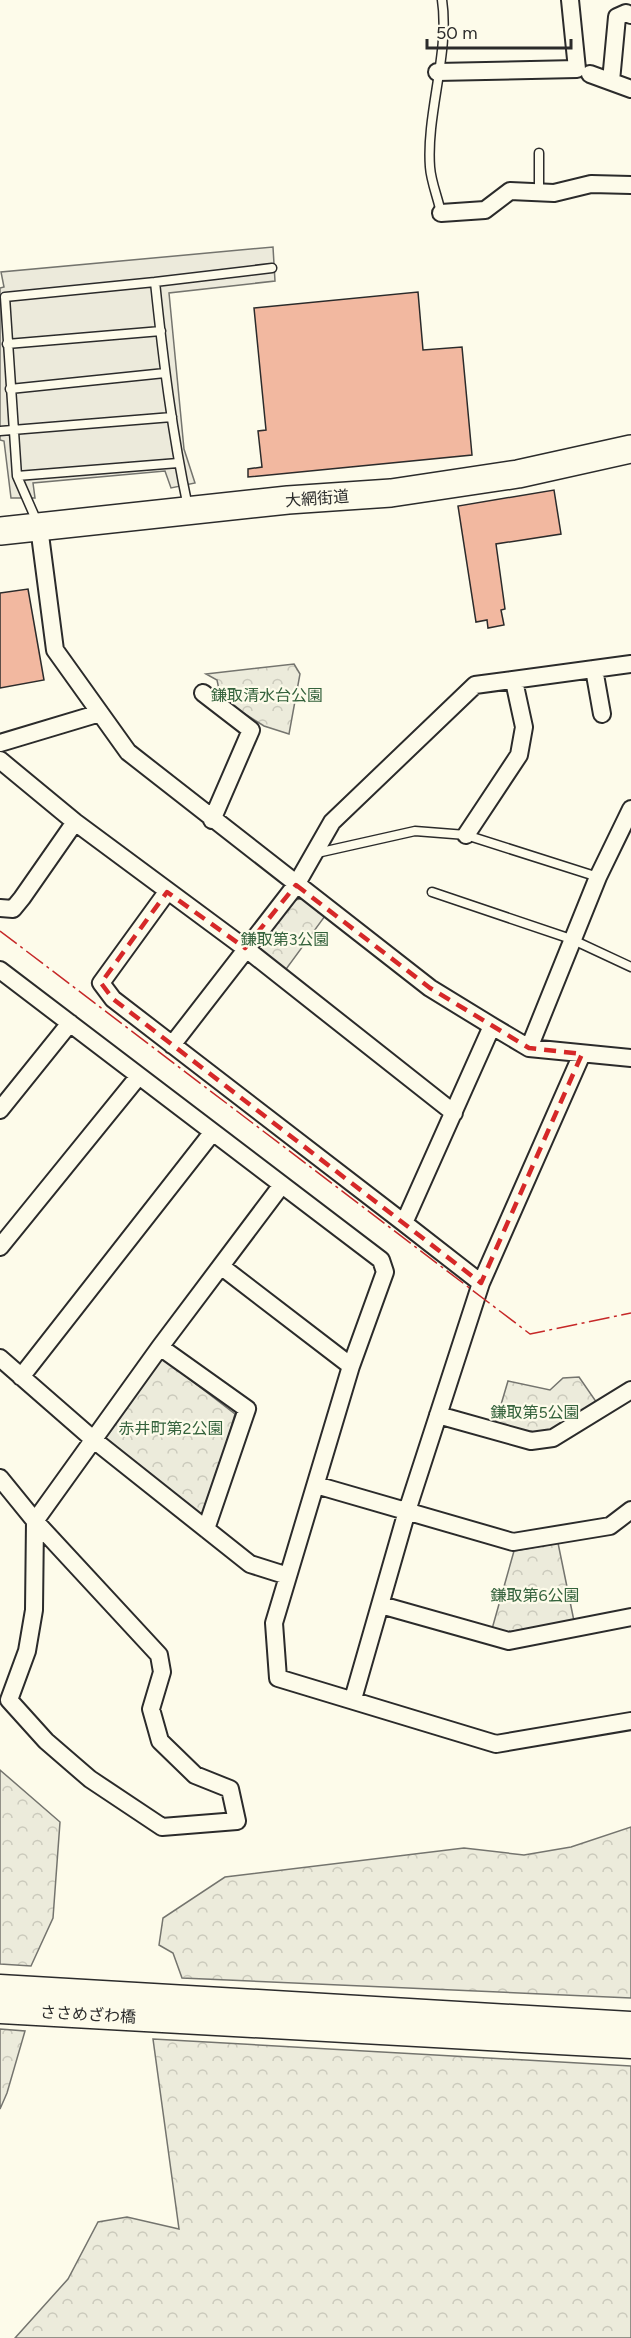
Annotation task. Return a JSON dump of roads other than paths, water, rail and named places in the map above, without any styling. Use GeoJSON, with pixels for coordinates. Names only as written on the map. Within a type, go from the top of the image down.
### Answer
{"type":"FeatureCollection","features":[{"type":"Feature","properties":{"kind":"main road","name":"大網街道"},"geometry":{"type":"LineString","coordinates":[[0,531],[391,493],[518,474],[631,451]]}},
{"type":"Feature","properties":{"kind":"street"},"geometry":{"type":"LineString","coordinates":[[437,72],[577,69],[570,0]]}},
{"type":"Feature","properties":{"kind":"street"},"geometry":{"type":"LineString","coordinates":[[611,81],[617,17],[626,13],[631,15]]}},
{"type":"Feature","properties":{"kind":"street"},"geometry":{"type":"LineString","coordinates":[[590,74],[631,89]]}},
{"type":"Feature","properties":{"kind":"street"},"geometry":{"type":"LineString","coordinates":[[441,213],[485,210],[510,191],[539,194],[554,193],[591,184],[631,185]]}},
{"type":"Feature","properties":{"kind":"street"},"geometry":{"type":"LineString","coordinates":[[39,528],[55,650],[128,752],[212,820],[430,988],[492,1026],[529,1048],[631,1058]]}},
{"type":"Feature","properties":{"kind":"street"},"geometry":{"type":"LineString","coordinates":[[172,1045],[296,885],[332,822],[476,686],[631,664]]}},
{"type":"Feature","properties":{"kind":"street"},"geometry":{"type":"LineString","coordinates":[[594,669],[602,714]]}},
{"type":"Feature","properties":{"kind":"street"},"geometry":{"type":"LineString","coordinates":[[466,835],[519,755],[524,727],[514,681]]}},
{"type":"Feature","properties":{"kind":"street"},"geometry":{"type":"LineString","coordinates":[[203,693],[251,730],[212,820]]}},
{"type":"Feature","properties":{"kind":"street"},"geometry":{"type":"LineString","coordinates":[[0,743],[100,713]]}},
{"type":"Feature","properties":{"kind":"street"},"geometry":{"type":"LineString","coordinates":[[0,760],[75,822],[245,948],[454,1113]]}},
{"type":"Feature","properties":{"kind":"street"},"geometry":{"type":"LineString","coordinates":[[529,1048],[598,877],[631,809]]}},
{"type":"Feature","properties":{"kind":"street"},"geometry":{"type":"LineString","coordinates":[[0,908],[13,909],[75,822]]}},
{"type":"Feature","properties":{"kind":"street"},"geometry":{"type":"LineString","coordinates":[[167,892],[101,983],[113,999],[481,1283]]}},
{"type":"Feature","properties":{"kind":"street"},"geometry":{"type":"LineString","coordinates":[[2,977],[70,1023],[381,1260],[385,1272],[351,1366],[274,1623],[278,1678],[496,1744],[631,1721]]}},
{"type":"Feature","properties":{"kind":"street"},"geometry":{"type":"LineString","coordinates":[[0,1110],[70,1023]]}},
{"type":"Feature","properties":{"kind":"street"},"geometry":{"type":"LineString","coordinates":[[404,1222],[492,1026]]}},
{"type":"Feature","properties":{"kind":"street"},"geometry":{"type":"LineString","coordinates":[[353,1699],[407,1511],[481,1283],[582,1054]]}},
{"type":"Feature","properties":{"kind":"street"},"geometry":{"type":"LineString","coordinates":[[0,1247],[138,1077]]}},
{"type":"Feature","properties":{"kind":"street"},"geometry":{"type":"LineString","coordinates":[[21,1377],[212,1133]]}},
{"type":"Feature","properties":{"kind":"street"},"geometry":{"type":"LineString","coordinates":[[0,1478],[35,1521],[159,1655],[162,1672],[151,1708],[160,1741],[195,1775],[230,1789],[237,1821],[162,1827],[90,1779],[46,1741],[9,1700],[27,1651],[34,1610],[35,1521],[160,1347],[281,1186]]}},
{"type":"Feature","properties":{"kind":"street"},"geometry":{"type":"LineString","coordinates":[[222,1267],[351,1366]]}},
{"type":"Feature","properties":{"kind":"street"},"geometry":{"type":"LineString","coordinates":[[160,1347],[247,1409],[206,1529]]}},
{"type":"Feature","properties":{"kind":"street"},"geometry":{"type":"LineString","coordinates":[[0,1358],[94,1440],[250,1564],[288,1576]]}},
{"type":"Feature","properties":{"kind":"street"},"geometry":{"type":"LineString","coordinates":[[438,1415],[531,1441],[542,1440],[553,1438],[631,1390]]}},
{"type":"Feature","properties":{"kind":"street"},"geometry":{"type":"LineString","coordinates":[[316,1485],[513,1542],[610,1526],[631,1510]]}},
{"type":"Feature","properties":{"kind":"street"},"geometry":{"type":"LineString","coordinates":[[381,1605],[508,1641],[631,1617]]}},
{"type":"Feature","properties":{"kind":"street","name":"ささめざわ橋"},"geometry":{"type":"LineString","coordinates":[[0,1987],[175,2008]]}},
{"type":"Feature","properties":{"kind":"street"},"geometry":{"type":"LineString","coordinates":[[175,2008],[631,2024]]}},
{"type":"Feature","properties":{"kind":"street"},"geometry":{"type":"LineString","coordinates":[[175,2008],[631,2046]]}},
{"type":"Feature","properties":{"kind":"street","name":"ささめざわ橋"},"geometry":{"type":"LineString","coordinates":[[0,2010],[175,2008]]}},
{"type":"Feature","properties":{"kind":"lane"},"geometry":{"type":"LineString","coordinates":[[441,213],[430,168],[437,72],[445,23],[442,0]]}},
{"type":"Feature","properties":{"kind":"lane"},"geometry":{"type":"LineString","coordinates":[[539,153],[539,194]]}},
{"type":"Feature","properties":{"kind":"lane"},"geometry":{"type":"LineString","coordinates":[[39,528],[16,476],[2,297],[272,268]]}},
{"type":"Feature","properties":{"kind":"lane"},"geometry":{"type":"LineString","coordinates":[[155,282],[171,417],[188,511]]}},
{"type":"Feature","properties":{"kind":"lane"},"geometry":{"type":"LineString","coordinates":[[7,344],[160,331]]}},
{"type":"Feature","properties":{"kind":"lane"},"geometry":{"type":"LineString","coordinates":[[10,390],[165,373]]}},
{"type":"Feature","properties":{"kind":"lane"},"geometry":{"type":"LineString","coordinates":[[0,431],[171,417]]}},
{"type":"Feature","properties":{"kind":"lane"},"geometry":{"type":"LineString","coordinates":[[16,476],[178,463]]}},
{"type":"Feature","properties":{"kind":"lane"},"geometry":{"type":"LineString","coordinates":[[314,854],[415,831],[466,835],[598,877]]}},
{"type":"Feature","properties":{"kind":"lane"},"geometry":{"type":"LineString","coordinates":[[432,892],[572,939],[631,968]]}},
{"type":"Feature","properties":{"kind":"park label","name":"鎌取清水台公園"},"geometry":{"type":"Point","coordinates":[267,695]}},
{"type":"Feature","properties":{"kind":"park label","name":"鎌取第3公園"},"geometry":{"type":"Point","coordinates":[285,939]}},
{"type":"Feature","properties":{"kind":"park label","name":"鎌取第5公園"},"geometry":{"type":"Point","coordinates":[535,1412]}},
{"type":"Feature","properties":{"kind":"park label","name":"赤井町第2公園"},"geometry":{"type":"Point","coordinates":[171,1428]}},
{"type":"Feature","properties":{"kind":"park label","name":"鎌取第6公園"},"geometry":{"type":"Point","coordinates":[535,1595]}}]}
